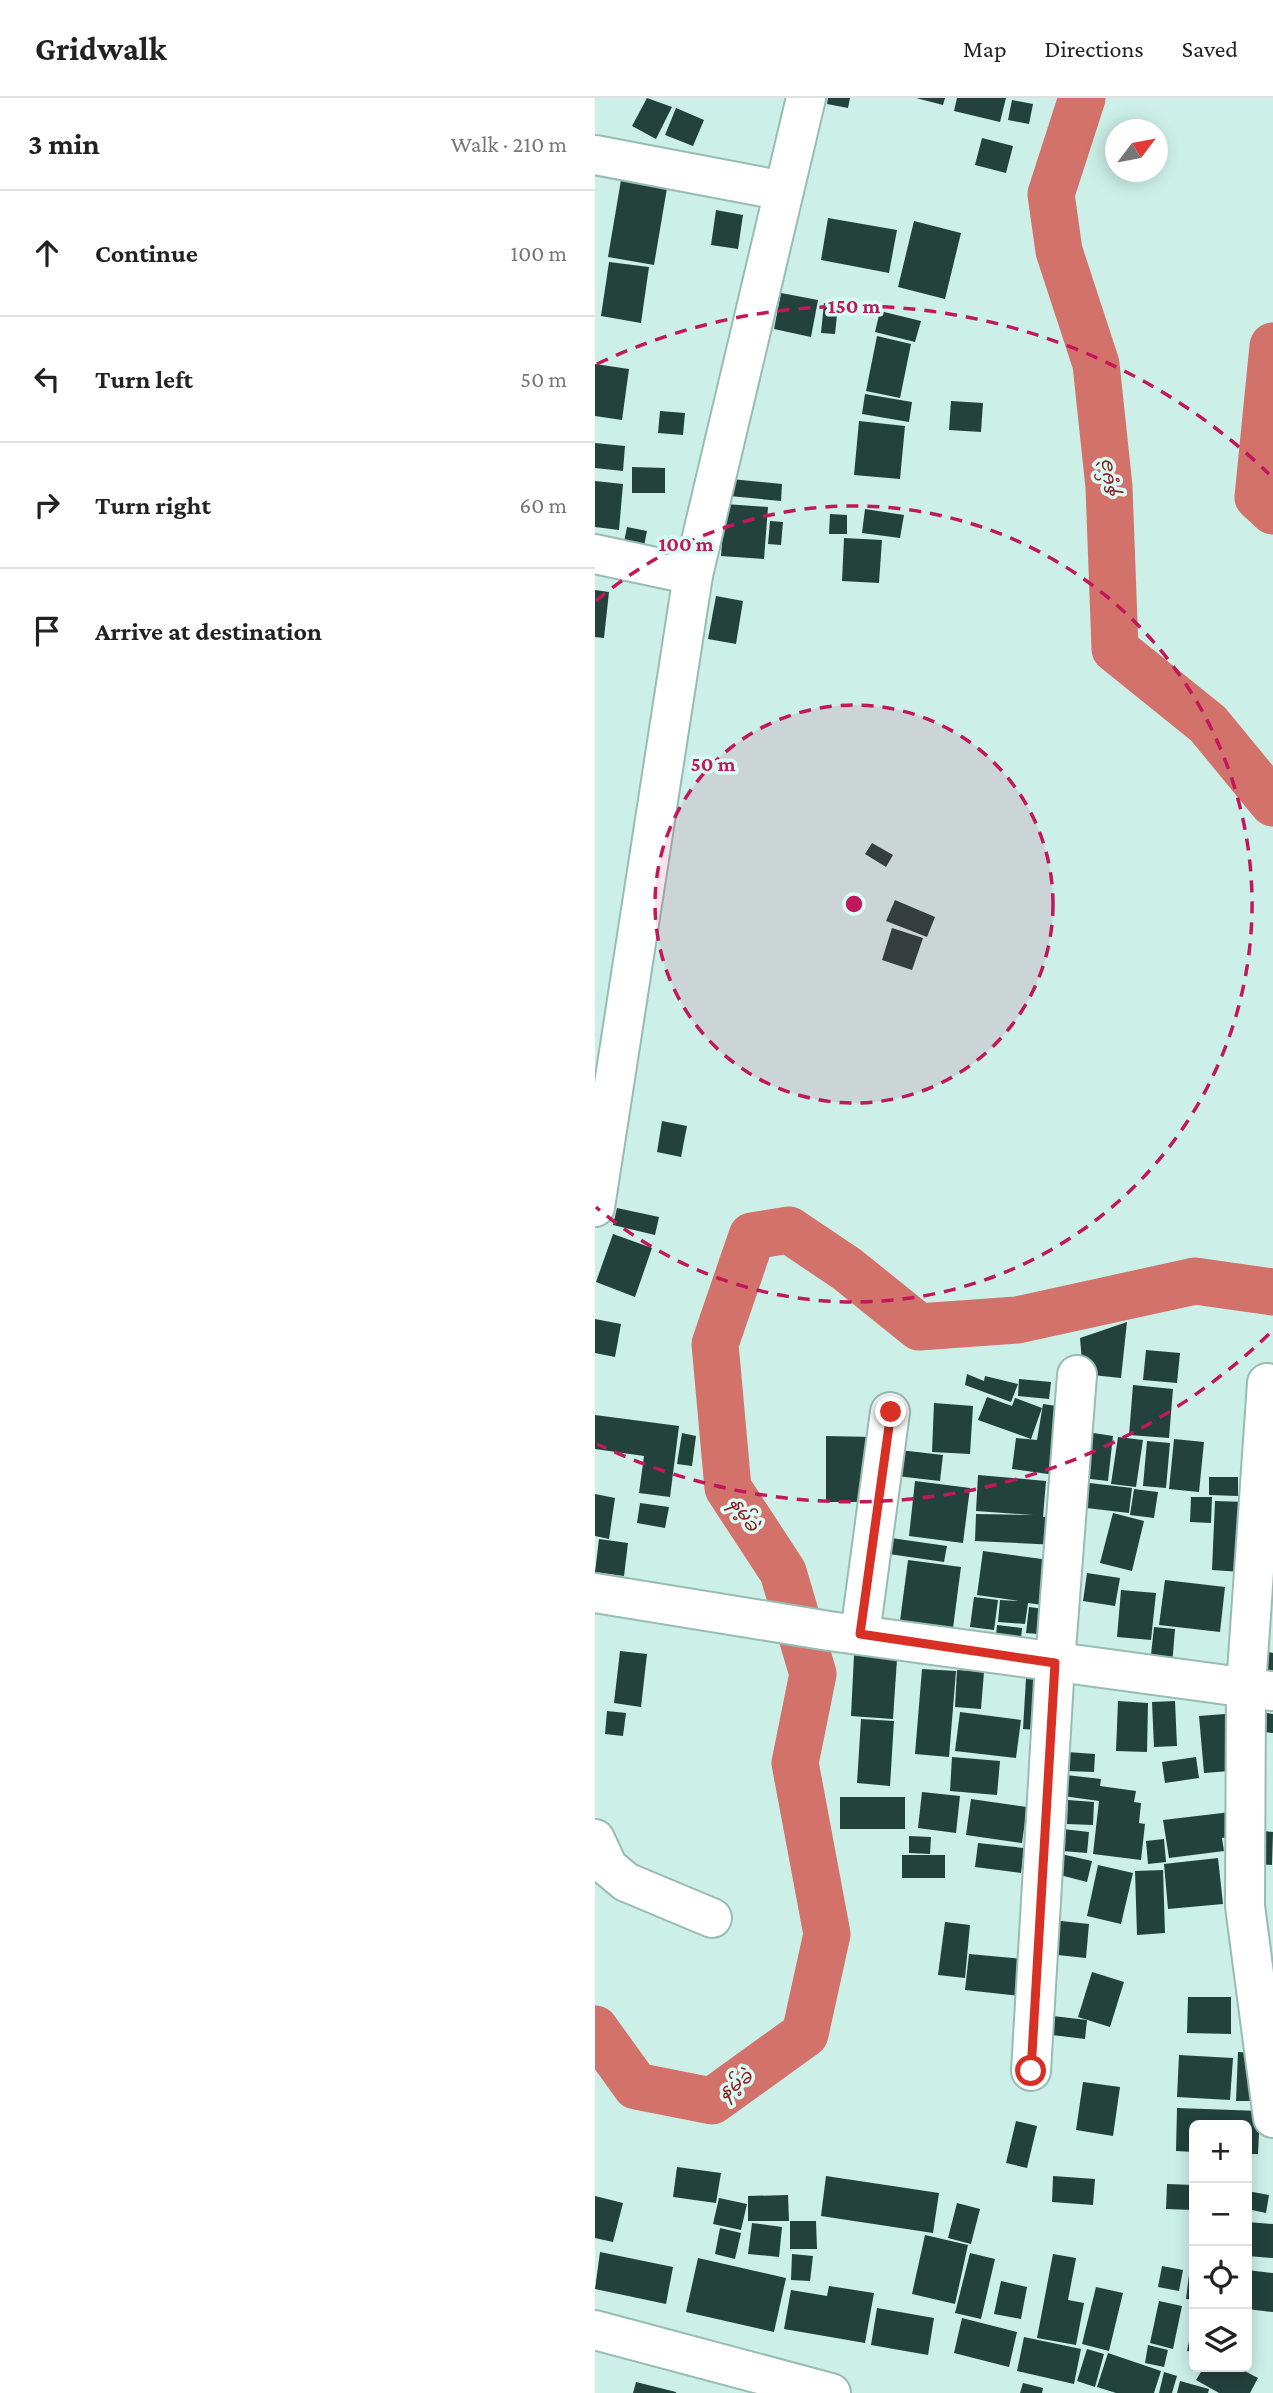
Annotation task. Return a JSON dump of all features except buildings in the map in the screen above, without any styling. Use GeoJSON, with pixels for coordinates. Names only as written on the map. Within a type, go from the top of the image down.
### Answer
{"type":"FeatureCollection","features":[{"type":"Feature","properties":{"kind":"street"},"geometry":{"type":"LineString","coordinates":[[595,1207],[693,575],[806,98]]}},
{"type":"Feature","properties":{"kind":"street"},"geometry":{"type":"LineString","coordinates":[[595,155],[784,191]]}},
{"type":"Feature","properties":{"kind":"street"},"geometry":{"type":"LineString","coordinates":[[595,554],[693,575]]}},
{"type":"Feature","properties":{"kind":"street"},"geometry":{"type":"LineString","coordinates":[[1031,2071],[1055,1663],[1077,1376]]}},
{"type":"Feature","properties":{"kind":"street"},"geometry":{"type":"LineString","coordinates":[[1267,1383],[1260,1689],[1245,1906],[1273,2118]]}},
{"type":"Feature","properties":{"kind":"street"},"geometry":{"type":"LineString","coordinates":[[845,1632],[891,1412]]}},
{"type":"Feature","properties":{"kind":"street"},"geometry":{"type":"LineString","coordinates":[[595,1593],[1055,1663],[1260,1689]]}},
{"type":"Feature","properties":{"kind":"street"},"geometry":{"type":"LineString","coordinates":[[595,1839],[608,1867],[626,1882],[712,1918]]}},
{"type":"Feature","properties":{"kind":"street"},"geometry":{"type":"LineString","coordinates":[[595,2330],[831,2393]]}},
{"type":"Feature","properties":{"kind":"waterway","name":"နမ့်ခဲ"},"geometry":{"type":"LineString","coordinates":[[1082,98],[1051,194],[1059,251],[1096,364],[1109,487],[1115,649],[1208,724],[1273,803]]}},
{"type":"Feature","properties":{"kind":"waterway","name":"နမ့်ခဲ"},"geometry":{"type":"LineString","coordinates":[[1273,346],[1258,497],[1273,511]]}},
{"type":"Feature","properties":{"kind":"waterway","name":"နမ့်ခဲ"},"geometry":{"type":"LineString","coordinates":[[595,2029],[636,2086],[712,2101],[805,2034],[827,1934],[795,1763],[813,1674],[783,1572],[728,1488],[715,1344],[752,1236],[789,1230],[847,1269],[919,1327],[1017,1320],[1195,1281],[1273,1292]]}},
{"type":"Feature","properties":{"kind":"route"},"geometry":{"type":"LineString","coordinates":[[891,1412],[860,1634],[1055,1663],[1031,2071]]}}]}
